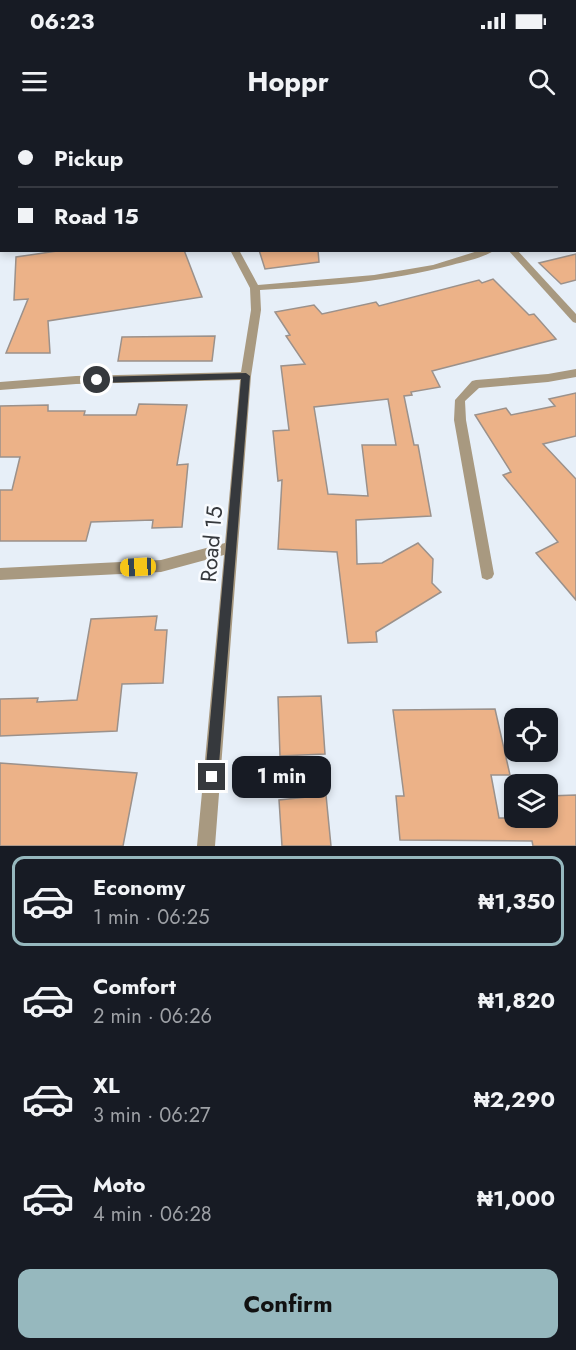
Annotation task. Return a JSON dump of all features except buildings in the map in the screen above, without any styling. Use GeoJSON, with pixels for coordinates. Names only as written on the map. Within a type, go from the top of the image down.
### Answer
{"type":"FeatureCollection","features":[{"type":"Feature","properties":{"kind":"street","name":"Road 15"},"geometry":{"type":"LineString","coordinates":[[206,846],[246,376],[256,310],[255,288],[235,252]]}},
{"type":"Feature","properties":{"kind":"street"},"geometry":{"type":"LineString","coordinates":[[255,288],[387,278],[457,264],[486,252]]}},
{"type":"Feature","properties":{"kind":"street"},"geometry":{"type":"LineString","coordinates":[[514,252],[576,320]]}},
{"type":"Feature","properties":{"kind":"street"},"geometry":{"type":"LineString","coordinates":[[487,574],[460,420],[460,400],[476,384],[548,378],[576,373]]}},
{"type":"Feature","properties":{"kind":"street"},"geometry":{"type":"LineString","coordinates":[[0,386],[75,380],[246,376]]}},
{"type":"Feature","properties":{"kind":"street"},"geometry":{"type":"LineString","coordinates":[[0,574],[161,566],[232,548]]}},
{"type":"Feature","properties":{"kind":"route"},"geometry":{"type":"LineString","coordinates":[[97,380],[246,376],[212,777]]}}]}
